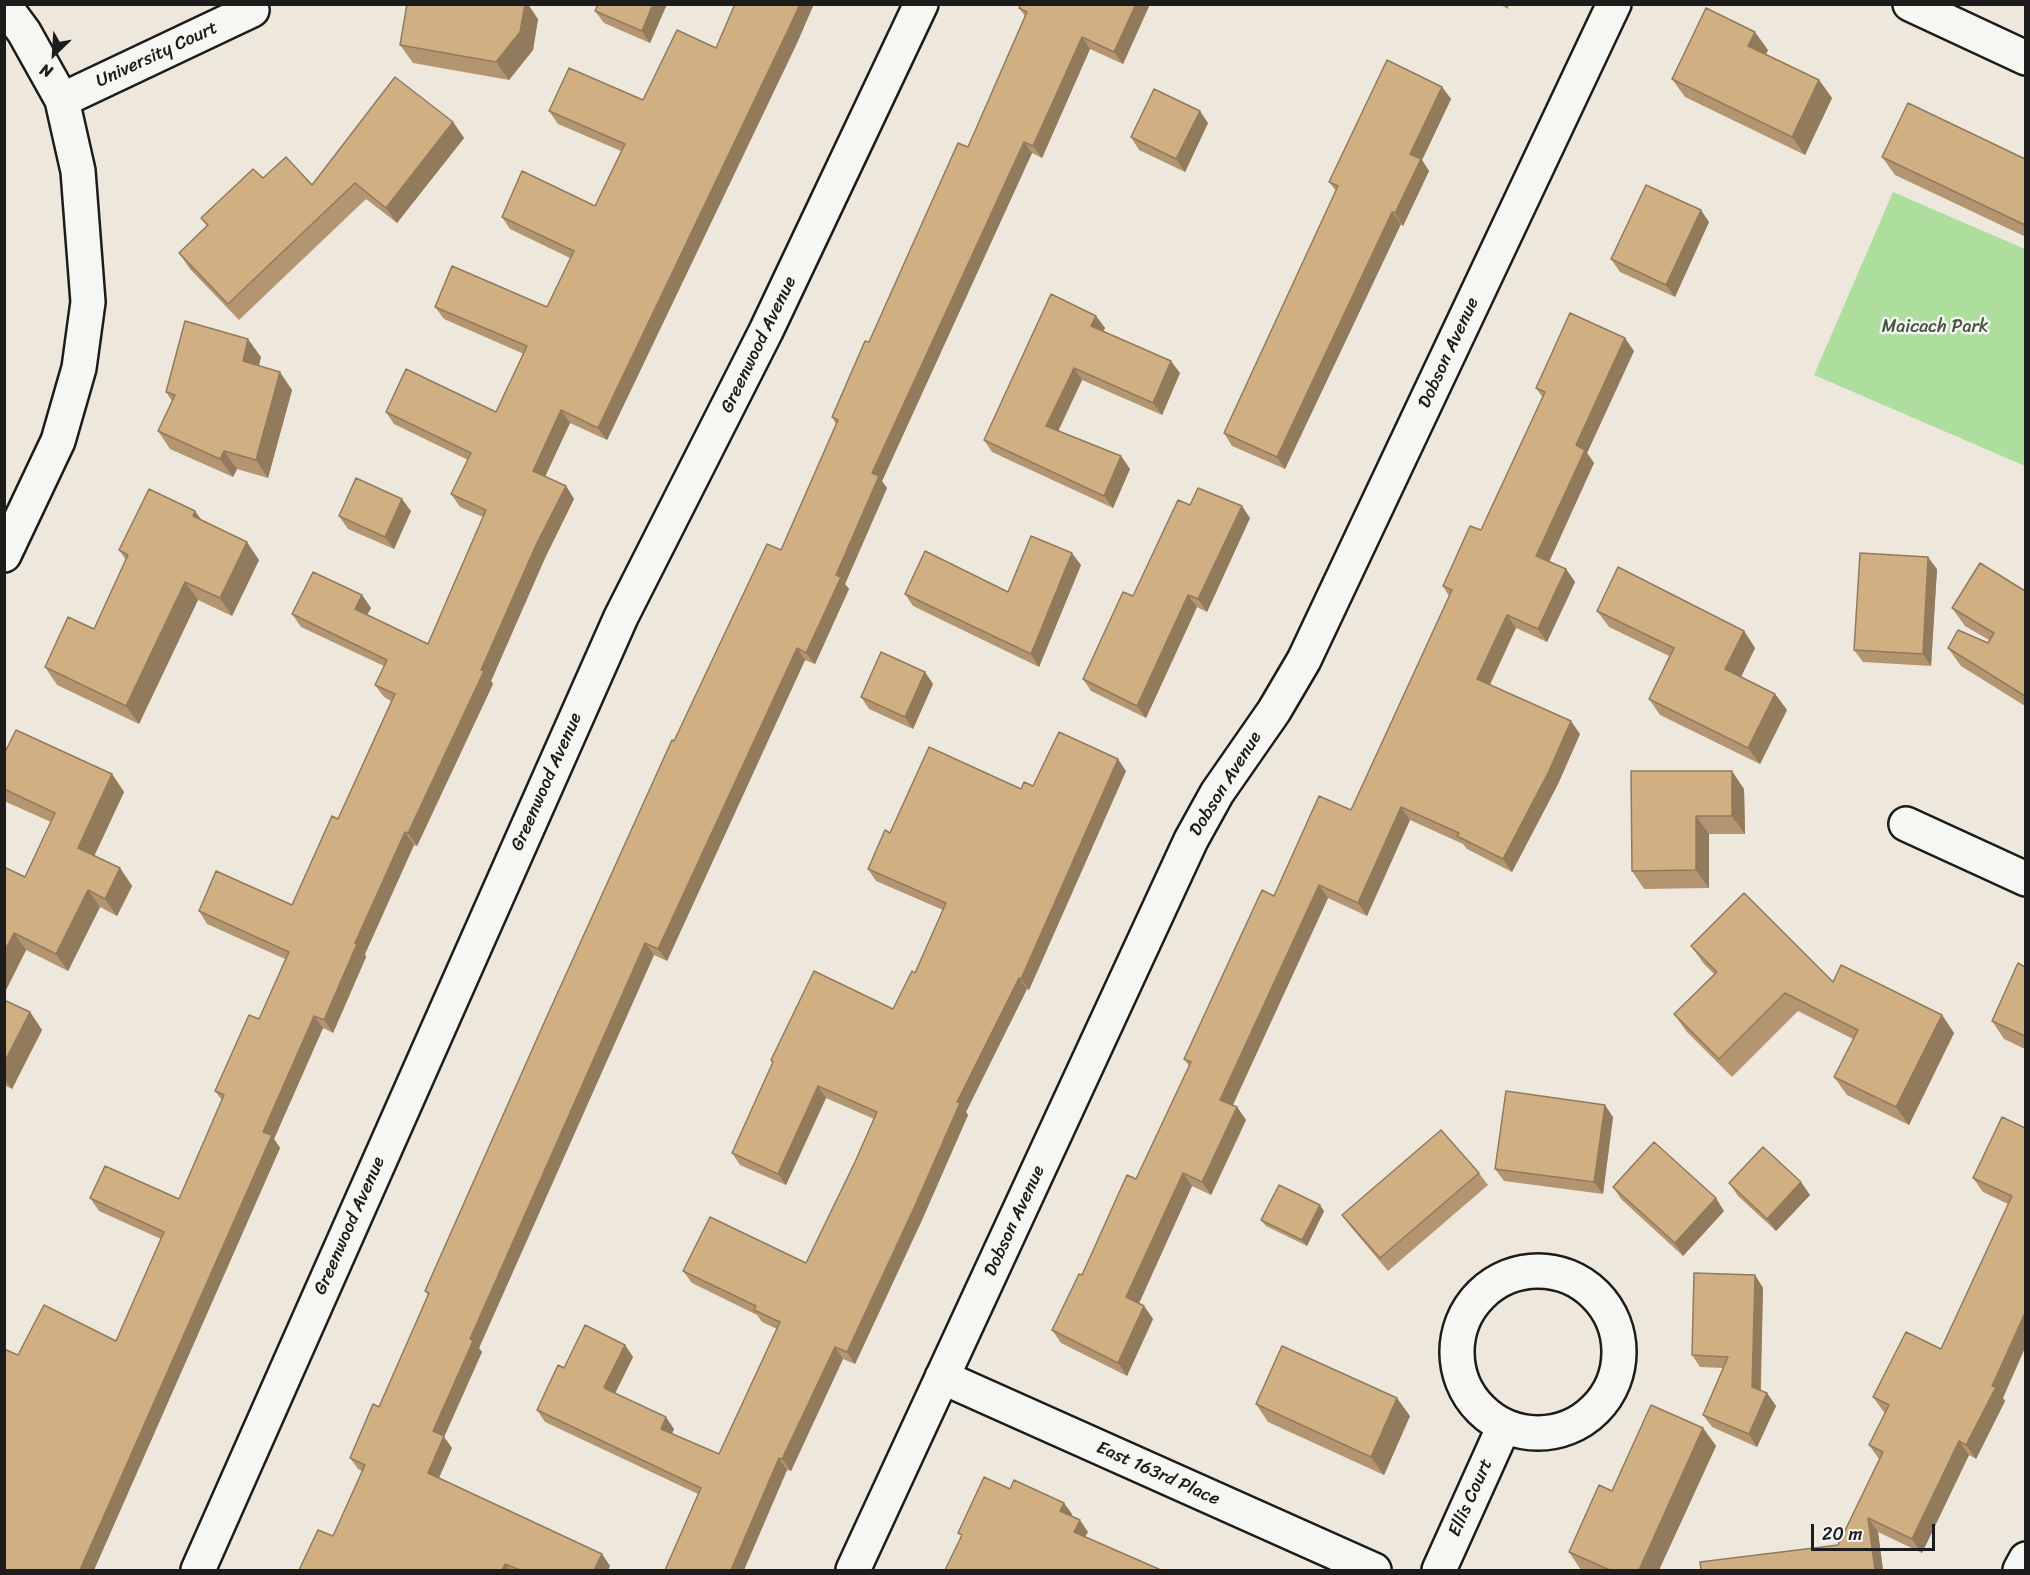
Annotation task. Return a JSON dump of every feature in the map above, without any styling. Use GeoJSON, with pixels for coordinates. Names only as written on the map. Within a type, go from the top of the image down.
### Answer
{"type":"FeatureCollection","features":[{"type":"Feature","properties":{"kind":"street","name":"Greenwood Avenue"},"geometry":{"type":"LineString","coordinates":[[198,1570],[621,617],[766,331],[921,4]]}},
{"type":"Feature","properties":{"kind":"street","name":"Dobson Avenue"},"geometry":{"type":"LineString","coordinates":[[853,1570],[1191,840],[1217,793],[1274,711],[1304,660],[1614,4]]}},
{"type":"Feature","properties":{"kind":"street"},"geometry":{"type":"LineString","coordinates":[[1910,4],[2025,58]]}},
{"type":"Feature","properties":{"kind":"street"},"geometry":{"type":"LineString","coordinates":[[4,5],[24,32],[62,100],[78,171],[88,302],[79,368],[58,441],[4,555]]}},
{"type":"Feature","properties":{"kind":"street","name":"University Court"},"geometry":{"type":"LineString","coordinates":[[62,100],[252,10]]}},
{"type":"Feature","properties":{"kind":"street"},"geometry":{"type":"LineString","coordinates":[[1905,824],[2025,879]]}},
{"type":"Feature","properties":{"kind":"street"},"geometry":{"type":"LineString","coordinates":[[1541,1271],[1569,1277],[1591,1290],[1607,1310],[1617,1334],[1619,1360],[1612,1384],[1599,1406],[1578,1423],[1545,1432],[1528,1433],[1504,1426],[1481,1410],[1464,1387],[1457,1361],[1458,1332],[1470,1307],[1489,1287],[1505,1278],[1514,1274],[1541,1271]]}},
{"type":"Feature","properties":{"kind":"street","name":"East 163rd Place"},"geometry":{"type":"LineString","coordinates":[[942,1377],[1374,1570]]}},
{"type":"Feature","properties":{"kind":"street","name":"Ellis Court"},"geometry":{"type":"LineString","coordinates":[[1439,1570],[1504,1426]]}},
{"type":"Feature","properties":{"kind":"street"},"geometry":{"type":"LineString","coordinates":[[2020,1570],[2025,1559]]}},
{"type":"Feature","properties":{"kind":"green space","name":"Maicach Park"},"geometry":{"type":"Polygon","coordinates":[[[1893,192],[2025,249],[2025,466],[1814,375],[1893,192]]]}},
{"type":"Feature","properties":{"kind":"building"},"geometry":{"type":"Polygon","coordinates":[[[407,4],[525,4],[520,32],[496,62],[400,45],[407,4]]]}},
{"type":"Feature","properties":{"kind":"building"},"geometry":{"type":"Polygon","coordinates":[[[598,4],[653,4],[642,31],[595,11],[598,4]]]}},
{"type":"Feature","properties":{"kind":"building"},"geometry":{"type":"Polygon","coordinates":[[[735,4],[800,4],[598,428],[561,410],[533,471],[566,486],[536,545],[481,670],[484,671],[408,833],[405,832],[355,943],[357,944],[324,1020],[314,1016],[263,1132],[272,1135],[80,1570],[4,1570],[4,1349],[18,1355],[44,1305],[116,1341],[164,1232],[90,1198],[105,1166],[179,1199],[224,1095],[215,1091],[249,1015],[259,1019],[289,952],[199,911],[216,871],[292,905],[332,816],[338,819],[395,694],[375,685],[387,660],[292,614],[313,572],[362,595],[355,609],[428,644],[486,510],[451,494],[471,453],[386,412],[406,369],[496,412],[527,346],[435,307],[452,266],[547,307],[574,251],[502,217],[522,171],[595,206],[625,144],[549,111],[569,68],[643,100],[677,30],[716,48],[735,4]]]}},
{"type":"Feature","properties":{"kind":"building"},"geometry":{"type":"Polygon","coordinates":[[[1021,4],[1136,4],[1114,52],[1082,37],[1033,146],[1024,142],[872,473],[879,476],[836,575],[841,577],[806,653],[797,648],[658,949],[645,943],[470,1339],[473,1341],[433,1431],[444,1436],[428,1473],[602,1554],[594,1570],[520,1570],[505,1564],[502,1570],[299,1570],[318,1530],[333,1536],[365,1465],[350,1458],[373,1404],[379,1407],[429,1293],[425,1291],[544,1023],[672,740],[674,741],[767,544],[781,550],[838,420],[832,417],[865,341],[869,342],[958,143],[968,147],[1027,12],[1019,8],[1021,4]]]}},
{"type":"Feature","properties":{"kind":"building"},"geometry":{"type":"Polygon","coordinates":[[[1706,8],[1755,32],[1748,46],[1819,80],[1792,137],[1672,79],[1706,8]]]}},
{"type":"Feature","properties":{"kind":"building"},"geometry":{"type":"Polygon","coordinates":[[[1387,60],[1442,87],[1410,154],[1421,159],[1395,213],[1392,212],[1277,457],[1224,433],[1338,186],[1329,182],[1387,60]]]}},
{"type":"Feature","properties":{"kind":"building"},"geometry":{"type":"Polygon","coordinates":[[[395,77],[453,122],[386,208],[355,183],[228,304],[179,253],[208,225],[201,218],[253,169],[263,178],[286,157],[312,185],[395,77]]]}},
{"type":"Feature","properties":{"kind":"building"},"geometry":{"type":"Polygon","coordinates":[[[1154,89],[1200,111],[1176,159],[1131,137],[1154,89]]]}},
{"type":"Feature","properties":{"kind":"building"},"geometry":{"type":"Polygon","coordinates":[[[1908,103],[2025,159],[2025,225],[1882,157],[1908,103]]]}},
{"type":"Feature","properties":{"kind":"building"},"geometry":{"type":"Polygon","coordinates":[[[1646,185],[1701,210],[1666,285],[1611,259],[1646,185]]]}},
{"type":"Feature","properties":{"kind":"building"},"geometry":{"type":"Polygon","coordinates":[[[1051,294],[1096,316],[1091,326],[1171,361],[1153,403],[1074,368],[1046,426],[1121,456],[1104,496],[984,440],[1051,294]]]}},
{"type":"Feature","properties":{"kind":"building"},"geometry":{"type":"Polygon","coordinates":[[[1570,313],[1625,338],[1576,445],[1585,450],[1536,556],[1566,569],[1538,629],[1507,615],[1477,679],[1571,721],[1549,771],[1503,859],[1457,836],[1459,833],[1401,807],[1358,903],[1319,885],[1220,1100],[1237,1107],[1202,1182],[1183,1173],[1126,1297],[1144,1306],[1118,1363],[1052,1330],[1079,1274],[1082,1275],[1127,1175],[1136,1179],[1191,1062],[1184,1059],[1262,890],[1274,896],[1319,796],[1351,810],[1452,590],[1443,586],[1470,526],[1481,530],[1545,392],[1536,388],[1570,313]]]}},
{"type":"Feature","properties":{"kind":"building"},"geometry":{"type":"Polygon","coordinates":[[[185,321],[248,339],[243,361],[280,372],[256,460],[224,451],[220,459],[158,431],[175,395],[166,392],[185,321]]]}},
{"type":"Feature","properties":{"kind":"building"},"geometry":{"type":"Polygon","coordinates":[[[356,478],[402,499],[385,537],[339,516],[356,478]]]}},
{"type":"Feature","properties":{"kind":"building"},"geometry":{"type":"Polygon","coordinates":[[[1198,488],[1242,506],[1198,599],[1188,595],[1137,706],[1083,679],[1123,592],[1133,596],[1178,500],[1190,505],[1198,488]]]}},
{"type":"Feature","properties":{"kind":"building"},"geometry":{"type":"Polygon","coordinates":[[[149,489],[195,511],[193,516],[247,542],[220,598],[185,582],[126,706],[45,667],[68,617],[94,629],[128,555],[119,550],[149,489]]]}},
{"type":"Feature","properties":{"kind":"building"},"geometry":{"type":"Polygon","coordinates":[[[1031,536],[1072,553],[1031,654],[905,594],[925,551],[1008,592],[1031,536]]]}},
{"type":"Feature","properties":{"kind":"building"},"geometry":{"type":"Polygon","coordinates":[[[1860,553],[1928,557],[1923,654],[1854,650],[1860,553]]]}},
{"type":"Feature","properties":{"kind":"building"},"geometry":{"type":"Polygon","coordinates":[[[1980,563],[2025,591],[2025,696],[1948,648],[1958,630],[1988,643],[1994,633],[1952,608],[1980,563]]]}},
{"type":"Feature","properties":{"kind":"building"},"geometry":{"type":"Polygon","coordinates":[[[1618,567],[1744,631],[1725,669],[1775,694],[1748,748],[1649,699],[1674,648],[1597,611],[1618,567]]]}},
{"type":"Feature","properties":{"kind":"building"},"geometry":{"type":"Polygon","coordinates":[[[881,652],[925,672],[905,717],[861,697],[881,652]]]}},
{"type":"Feature","properties":{"kind":"building"},"geometry":{"type":"Polygon","coordinates":[[[16,730],[112,774],[78,848],[120,868],[105,899],[88,890],[56,954],[14,933],[4,952],[4,867],[25,877],[55,813],[4,789],[4,754],[16,730]]]}},
{"type":"Feature","properties":{"kind":"building"},"geometry":{"type":"Polygon","coordinates":[[[1059,732],[1118,759],[1021,979],[1019,978],[957,1102],[960,1103],[914,1208],[847,1352],[835,1347],[782,1459],[779,1458],[731,1570],[665,1570],[701,1488],[537,1410],[558,1365],[564,1368],[585,1325],[625,1345],[604,1387],[666,1417],[661,1429],[719,1454],[780,1322],[754,1310],[756,1306],[683,1271],[710,1217],[806,1263],[877,1112],[818,1086],[778,1174],[732,1153],[773,1062],[771,1060],[814,971],[893,1009],[912,971],[915,973],[946,903],[868,869],[885,830],[890,833],[929,747],[1021,789],[1024,782],[1033,786],[1059,732]]]}},
{"type":"Feature","properties":{"kind":"building"},"geometry":{"type":"Polygon","coordinates":[[[1631,771],[1732,771],[1732,816],[1696,816],[1696,870],[1632,871],[1631,771]]]}},
{"type":"Feature","properties":{"kind":"building"},"geometry":{"type":"Polygon","coordinates":[[[1744,893],[1833,982],[1841,965],[1942,1015],[1896,1107],[1834,1077],[1858,1030],[1785,993],[1719,1059],[1674,1014],[1717,972],[1691,946],[1744,893]]]}},
{"type":"Feature","properties":{"kind":"building"},"geometry":{"type":"Polygon","coordinates":[[[2018,963],[2025,967],[2025,1036],[1992,1021],[2018,963]]]}},
{"type":"Feature","properties":{"kind":"building"},"geometry":{"type":"Polygon","coordinates":[[[4,1000],[30,1012],[4,1063],[4,1000]]]}},
{"type":"Feature","properties":{"kind":"building"},"geometry":{"type":"Polygon","coordinates":[[[1506,1091],[1605,1105],[1594,1182],[1495,1169],[1506,1091]]]}},
{"type":"Feature","properties":{"kind":"building"},"geometry":{"type":"Polygon","coordinates":[[[2002,1117],[2025,1128],[2025,1313],[1992,1386],[1996,1387],[1966,1445],[1959,1441],[1912,1539],[1868,1518],[1875,1570],[1701,1570],[1700,1562],[1838,1545],[1883,1452],[1869,1445],[1889,1405],[1873,1397],[1906,1332],[1941,1349],[2012,1196],[1973,1178],[2002,1117]]]}},
{"type":"Feature","properties":{"kind":"building"},"geometry":{"type":"Polygon","coordinates":[[[1441,1130],[1479,1173],[1380,1258],[1342,1215],[1441,1130]]]}},
{"type":"Feature","properties":{"kind":"building"},"geometry":{"type":"Polygon","coordinates":[[[1654,1142],[1716,1198],[1675,1243],[1613,1187],[1654,1142]]]}},
{"type":"Feature","properties":{"kind":"building"},"geometry":{"type":"Polygon","coordinates":[[[1763,1147],[1801,1182],[1767,1219],[1729,1183],[1763,1147]]]}},
{"type":"Feature","properties":{"kind":"building"},"geometry":{"type":"Polygon","coordinates":[[[1279,1185],[1320,1205],[1302,1240],[1261,1220],[1279,1185]]]}},
{"type":"Feature","properties":{"kind":"building"},"geometry":{"type":"Polygon","coordinates":[[[1694,1273],[1755,1275],[1752,1387],[1767,1393],[1749,1434],[1703,1415],[1728,1357],[1692,1355],[1694,1273]]]}},
{"type":"Feature","properties":{"kind":"building"},"geometry":{"type":"Polygon","coordinates":[[[1282,1346],[1397,1398],[1371,1457],[1256,1404],[1282,1346]]]}},
{"type":"Feature","properties":{"kind":"building"},"geometry":{"type":"Polygon","coordinates":[[[1651,1405],[1703,1428],[1639,1570],[1610,1570],[1569,1552],[1599,1485],[1612,1491],[1651,1405]]]}},
{"type":"Feature","properties":{"kind":"building"},"geometry":{"type":"Polygon","coordinates":[[[984,1477],[1010,1489],[1014,1480],[1064,1503],[1060,1511],[1080,1520],[1074,1532],[1161,1570],[945,1570],[962,1535],[958,1533],[984,1477]]]}}]}
